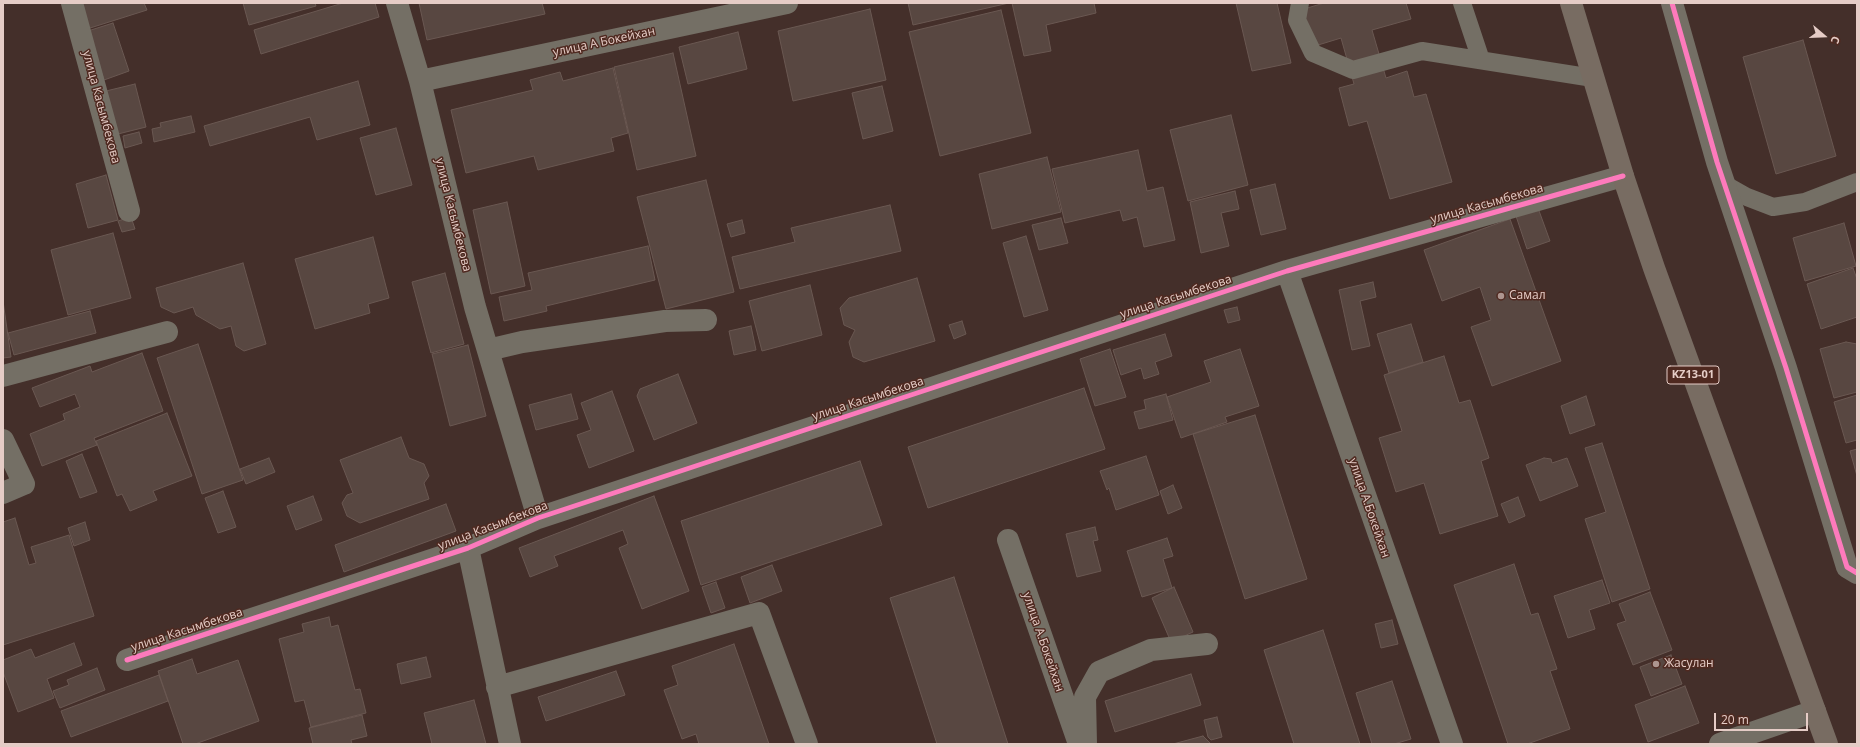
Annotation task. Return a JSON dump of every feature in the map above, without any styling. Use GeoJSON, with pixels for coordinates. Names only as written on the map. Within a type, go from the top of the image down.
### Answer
{"type":"FeatureCollection","features":[{"type":"Feature","properties":{"kind":"highway","name":"KZ13-01"},"geometry":{"type":"LineString","coordinates":[[1571,3],[1592,78],[1654,268],[1827,744]]}},
{"type":"Feature","properties":{"kind":"street","name":"улица Касымбекова"},"geometry":{"type":"LineString","coordinates":[[72,3],[128,211]]}},
{"type":"Feature","properties":{"kind":"street","name":"улица Касымбекова"},"geometry":{"type":"LineString","coordinates":[[397,3],[420,81],[475,307],[538,518]]}},
{"type":"Feature","properties":{"kind":"street","name":"улица А Бокейхан"},"geometry":{"type":"LineString","coordinates":[[420,81],[787,3]]}},
{"type":"Feature","properties":{"kind":"street"},"geometry":{"type":"LineString","coordinates":[[1672,3],[1724,184],[1786,368],[1847,566],[1857,573]]}},
{"type":"Feature","properties":{"kind":"street","name":"улица Касымбекова"},"geometry":{"type":"LineString","coordinates":[[127,660],[468,548],[538,518],[1287,271],[1623,176]]}},
{"type":"Feature","properties":{"kind":"street","name":"улица А.Бокейхан"},"geometry":{"type":"LineString","coordinates":[[1287,271],[1452,744]]}},
{"type":"Feature","properties":{"kind":"street"},"geometry":{"type":"LineString","coordinates":[[488,350],[522,342],[665,321],[706,320]]}},
{"type":"Feature","properties":{"kind":"street"},"geometry":{"type":"LineString","coordinates":[[3,376],[167,332]]}},
{"type":"Feature","properties":{"kind":"street"},"geometry":{"type":"LineString","coordinates":[[3,440],[24,484],[3,493]]}},
{"type":"Feature","properties":{"kind":"street","name":"улица А.Бокейхан"},"geometry":{"type":"LineString","coordinates":[[1008,540],[1079,744]]}},
{"type":"Feature","properties":{"kind":"street"},"geometry":{"type":"LineString","coordinates":[[468,548],[510,744]]}},
{"type":"Feature","properties":{"kind":"street"},"geometry":{"type":"LineString","coordinates":[[497,687],[759,613],[807,744]]}},
{"type":"Feature","properties":{"kind":"street"},"geometry":{"type":"LineString","coordinates":[[1086,744],[1085,697],[1099,672],[1151,650],[1207,644]]}},
{"type":"Feature","properties":{"kind":"street"},"geometry":{"type":"LineString","coordinates":[[1720,744],[1815,711]]}},
{"type":"Feature","properties":{"kind":"lane"},"geometry":{"type":"LineString","coordinates":[[1300,3],[1297,20],[1312,53],[1353,70],[1422,51],[1592,78]]}},
{"type":"Feature","properties":{"kind":"lane"},"geometry":{"type":"LineString","coordinates":[[1462,3],[1481,60]]}},
{"type":"Feature","properties":{"kind":"lane"},"geometry":{"type":"LineString","coordinates":[[1724,184],[1746,198],[1773,207],[1805,202],[1857,182]]}},
{"type":"Feature","properties":{"kind":"building"},"geometry":{"type":"Polygon","coordinates":[[[78,3],[144,3],[147,10],[87,29],[78,3]]]}},
{"type":"Feature","properties":{"kind":"building"},"geometry":{"type":"Polygon","coordinates":[[[243,3],[315,3],[316,6],[249,25],[243,3]]]}},
{"type":"Feature","properties":{"kind":"building"},"geometry":{"type":"Polygon","coordinates":[[[343,3],[375,3],[379,17],[261,54],[254,30],[343,3]]]}},
{"type":"Feature","properties":{"kind":"building"},"geometry":{"type":"Polygon","coordinates":[[[419,3],[542,3],[545,14],[427,40],[419,3]]]}},
{"type":"Feature","properties":{"kind":"building"},"geometry":{"type":"Polygon","coordinates":[[[908,3],[1009,3],[913,25],[908,3]]]}},
{"type":"Feature","properties":{"kind":"building"},"geometry":{"type":"Polygon","coordinates":[[[1012,3],[1094,3],[1096,13],[1046,25],[1051,51],[1024,56],[1012,3]]]}},
{"type":"Feature","properties":{"kind":"building"},"geometry":{"type":"Polygon","coordinates":[[[1236,3],[1277,3],[1291,63],[1252,71],[1236,3]]]}},
{"type":"Feature","properties":{"kind":"building"},"geometry":{"type":"Polygon","coordinates":[[[1324,3],[1406,3],[1411,19],[1372,30],[1386,78],[1407,71],[1414,97],[1426,94],[1452,182],[1390,199],[1367,121],[1349,126],[1339,88],[1354,84],[1341,38],[1305,49],[1294,12],[1324,3]]]}},
{"type":"Feature","properties":{"kind":"building"},"geometry":{"type":"Polygon","coordinates":[[[870,9],[886,80],[793,101],[778,31],[870,9]]]}},
{"type":"Feature","properties":{"kind":"building"},"geometry":{"type":"Polygon","coordinates":[[[1001,10],[1031,133],[940,156],[909,32],[1001,10]]]}},
{"type":"Feature","properties":{"kind":"building"},"geometry":{"type":"Polygon","coordinates":[[[113,23],[129,71],[104,80],[88,31],[113,23]]]}},
{"type":"Feature","properties":{"kind":"building"},"geometry":{"type":"Polygon","coordinates":[[[738,32],[747,69],[688,84],[679,47],[738,32]]]}},
{"type":"Feature","properties":{"kind":"building"},"geometry":{"type":"Polygon","coordinates":[[[1803,40],[1836,156],[1776,174],[1743,57],[1803,40]]]}},
{"type":"Feature","properties":{"kind":"building"},"geometry":{"type":"Polygon","coordinates":[[[673,53],[696,156],[637,170],[614,67],[673,53]]]}},
{"type":"Feature","properties":{"kind":"building"},"geometry":{"type":"Polygon","coordinates":[[[613,68],[628,133],[611,138],[614,151],[538,170],[534,156],[466,173],[451,110],[533,90],[530,80],[560,72],[563,81],[613,68]]]}},
{"type":"Feature","properties":{"kind":"building"},"geometry":{"type":"Polygon","coordinates":[[[358,81],[370,125],[317,140],[310,117],[210,146],[204,126],[358,81]]]}},
{"type":"Feature","properties":{"kind":"building"},"geometry":{"type":"Polygon","coordinates":[[[135,84],[146,127],[118,134],[106,91],[135,84]]]}},
{"type":"Feature","properties":{"kind":"building"},"geometry":{"type":"Polygon","coordinates":[[[882,86],[893,131],[863,139],[852,93],[882,86]]]}},
{"type":"Feature","properties":{"kind":"building"},"geometry":{"type":"Polygon","coordinates":[[[1231,115],[1248,185],[1188,201],[1170,130],[1231,115]]]}},
{"type":"Feature","properties":{"kind":"building"},"geometry":{"type":"Polygon","coordinates":[[[191,116],[195,132],[154,142],[152,129],[161,127],[160,123],[191,116]]]}},
{"type":"Feature","properties":{"kind":"building"},"geometry":{"type":"Polygon","coordinates":[[[396,128],[412,185],[376,195],[360,138],[396,128]]]}},
{"type":"Feature","properties":{"kind":"building"},"geometry":{"type":"Polygon","coordinates":[[[139,132],[142,143],[125,148],[123,136],[139,132]]]}},
{"type":"Feature","properties":{"kind":"building"},"geometry":{"type":"Polygon","coordinates":[[[1138,150],[1147,191],[1163,187],[1175,240],[1144,247],[1137,217],[1123,221],[1120,210],[1065,223],[1052,169],[1138,150]]]}},
{"type":"Feature","properties":{"kind":"building"},"geometry":{"type":"Polygon","coordinates":[[[1047,157],[1061,212],[992,229],[979,174],[1047,157]]]}},
{"type":"Feature","properties":{"kind":"building"},"geometry":{"type":"Polygon","coordinates":[[[106,175],[118,220],[88,228],[76,184],[106,175]]]}},
{"type":"Feature","properties":{"kind":"building"},"geometry":{"type":"Polygon","coordinates":[[[706,180],[734,292],[666,309],[637,197],[706,180]]]}},
{"type":"Feature","properties":{"kind":"building"},"geometry":{"type":"Polygon","coordinates":[[[1275,184],[1286,229],[1261,235],[1250,190],[1275,184]]]}},
{"type":"Feature","properties":{"kind":"building"},"geometry":{"type":"Polygon","coordinates":[[[1235,191],[1239,209],[1221,213],[1229,246],[1201,253],[1190,202],[1235,191]]]}},
{"type":"Feature","properties":{"kind":"building"},"geometry":{"type":"Polygon","coordinates":[[[507,202],[525,286],[491,294],[473,210],[507,202]]]}},
{"type":"Feature","properties":{"kind":"building"},"geometry":{"type":"Polygon","coordinates":[[[890,205],[901,251],[740,289],[732,257],[795,242],[791,228],[890,205]]]}},
{"type":"Feature","properties":{"kind":"building"},"geometry":{"type":"Polygon","coordinates":[[[1538,208],[1550,241],[1527,249],[1516,216],[1538,208]]]}},
{"type":"Feature","properties":{"kind":"building"},"geometry":{"type":"Polygon","coordinates":[[[131,217],[135,229],[122,232],[118,221],[131,217]]]}},
{"type":"Feature","properties":{"kind":"building"},"geometry":{"type":"Polygon","coordinates":[[[1061,218],[1068,243],[1039,250],[1032,225],[1061,218]]]}},
{"type":"Feature","properties":{"kind":"building"},"geometry":{"type":"Polygon","coordinates":[[[1510,219],[1561,361],[1492,386],[1471,327],[1491,320],[1480,287],[1442,301],[1424,250],[1510,219]]]}},
{"type":"Feature","properties":{"kind":"building"},"geometry":{"type":"Polygon","coordinates":[[[742,220],[745,233],[731,237],[727,224],[742,220]]]}},
{"type":"Feature","properties":{"kind":"building"},"geometry":{"type":"Polygon","coordinates":[[[1844,223],[1856,266],[1805,281],[1793,238],[1844,223]]]}},
{"type":"Feature","properties":{"kind":"building"},"geometry":{"type":"Polygon","coordinates":[[[113,233],[131,298],[68,315],[51,250],[113,233]]]}},
{"type":"Feature","properties":{"kind":"building"},"geometry":{"type":"Polygon","coordinates":[[[1026,236],[1048,310],[1024,317],[1003,243],[1026,236]]]}},
{"type":"Feature","properties":{"kind":"building"},"geometry":{"type":"Polygon","coordinates":[[[373,237],[389,298],[368,304],[370,313],[315,329],[295,259],[373,237]]]}},
{"type":"Feature","properties":{"kind":"building"},"geometry":{"type":"Polygon","coordinates":[[[648,246],[655,280],[546,306],[547,311],[504,321],[499,297],[532,290],[528,273],[648,246]]]}},
{"type":"Feature","properties":{"kind":"building"},"geometry":{"type":"Polygon","coordinates":[[[243,263],[266,344],[244,351],[236,346],[231,326],[220,329],[196,315],[193,307],[174,313],[161,307],[156,288],[243,263]]]}},
{"type":"Feature","properties":{"kind":"building"},"geometry":{"type":"Polygon","coordinates":[[[1853,268],[1857,279],[1857,317],[1821,329],[1807,284],[1853,268]]]}},
{"type":"Feature","properties":{"kind":"building"},"geometry":{"type":"Polygon","coordinates":[[[445,273],[464,344],[431,353],[412,282],[445,273]]]}},
{"type":"Feature","properties":{"kind":"building"},"geometry":{"type":"Polygon","coordinates":[[[917,278],[935,341],[864,362],[853,357],[849,342],[855,330],[844,325],[840,308],[849,298],[917,278]]]}},
{"type":"Feature","properties":{"kind":"building"},"geometry":{"type":"Polygon","coordinates":[[[1373,282],[1376,297],[1360,301],[1370,346],[1352,350],[1339,290],[1373,282]]]}},
{"type":"Feature","properties":{"kind":"building"},"geometry":{"type":"Polygon","coordinates":[[[810,285],[822,335],[762,351],[749,301],[810,285]]]}},
{"type":"Feature","properties":{"kind":"building"},"geometry":{"type":"Polygon","coordinates":[[[3,301],[11,357],[3,358],[3,301]]]}},
{"type":"Feature","properties":{"kind":"building"},"geometry":{"type":"Polygon","coordinates":[[[1237,307],[1240,320],[1228,323],[1224,310],[1237,307]]]}},
{"type":"Feature","properties":{"kind":"building"},"geometry":{"type":"Polygon","coordinates":[[[90,311],[96,333],[14,355],[8,333],[90,311]]]}},
{"type":"Feature","properties":{"kind":"building"},"geometry":{"type":"Polygon","coordinates":[[[962,321],[966,334],[954,339],[949,325],[962,321]]]}},
{"type":"Feature","properties":{"kind":"building"},"geometry":{"type":"Polygon","coordinates":[[[1411,324],[1423,362],[1389,373],[1377,334],[1411,324]]]}},
{"type":"Feature","properties":{"kind":"building"},"geometry":{"type":"Polygon","coordinates":[[[751,326],[756,350],[734,355],[729,331],[751,326]]]}},
{"type":"Feature","properties":{"kind":"building"},"geometry":{"type":"Polygon","coordinates":[[[1165,334],[1172,356],[1155,362],[1159,374],[1144,379],[1141,368],[1121,375],[1113,350],[1165,334]]]}},
{"type":"Feature","properties":{"kind":"building"},"geometry":{"type":"Polygon","coordinates":[[[1846,342],[1857,344],[1857,392],[1834,398],[1820,349],[1846,342]]]}},
{"type":"Feature","properties":{"kind":"building"},"geometry":{"type":"Polygon","coordinates":[[[198,344],[243,480],[202,494],[157,358],[198,344]]]}},
{"type":"Feature","properties":{"kind":"building"},"geometry":{"type":"Polygon","coordinates":[[[468,345],[486,416],[450,426],[432,354],[468,345]]]}},
{"type":"Feature","properties":{"kind":"building"},"geometry":{"type":"Polygon","coordinates":[[[1110,349],[1126,397],[1095,406],[1080,359],[1110,349]]]}},
{"type":"Feature","properties":{"kind":"building"},"geometry":{"type":"Polygon","coordinates":[[[1240,349],[1259,406],[1225,417],[1227,422],[1181,438],[1167,397],[1211,382],[1204,361],[1240,349]]]}},
{"type":"Feature","properties":{"kind":"building"},"geometry":{"type":"Polygon","coordinates":[[[142,353],[163,411],[94,438],[97,445],[42,466],[30,434],[65,420],[63,414],[80,407],[75,394],[40,407],[32,388],[90,366],[92,372],[142,353]]]}},
{"type":"Feature","properties":{"kind":"building"},"geometry":{"type":"Polygon","coordinates":[[[1444,356],[1459,403],[1470,400],[1489,458],[1481,461],[1498,516],[1440,534],[1424,483],[1396,492],[1379,438],[1402,431],[1384,375],[1444,356]]]}},
{"type":"Feature","properties":{"kind":"building"},"geometry":{"type":"Polygon","coordinates":[[[678,374],[697,423],[654,440],[637,396],[640,389],[678,374]]]}},
{"type":"Feature","properties":{"kind":"building"},"geometry":{"type":"Polygon","coordinates":[[[1084,388],[1105,449],[928,508],[908,447],[1084,388]]]}},
{"type":"Feature","properties":{"kind":"building"},"geometry":{"type":"Polygon","coordinates":[[[612,391],[634,451],[589,468],[577,435],[591,430],[581,403],[612,391]]]}},
{"type":"Feature","properties":{"kind":"building"},"geometry":{"type":"Polygon","coordinates":[[[571,394],[578,419],[536,430],[529,405],[571,394]]]}},
{"type":"Feature","properties":{"kind":"building"},"geometry":{"type":"Polygon","coordinates":[[[1166,394],[1173,420],[1139,429],[1134,412],[1146,409],[1144,400],[1166,394]]]}},
{"type":"Feature","properties":{"kind":"building"},"geometry":{"type":"Polygon","coordinates":[[[1857,395],[1857,440],[1846,443],[1834,402],[1857,395]]]}},
{"type":"Feature","properties":{"kind":"building"},"geometry":{"type":"Polygon","coordinates":[[[1586,396],[1595,425],[1570,434],[1561,406],[1586,396]]]}},
{"type":"Feature","properties":{"kind":"building"},"geometry":{"type":"Polygon","coordinates":[[[167,413],[192,476],[153,491],[157,500],[130,511],[122,494],[117,496],[96,441],[167,413]]]}},
{"type":"Feature","properties":{"kind":"building"},"geometry":{"type":"Polygon","coordinates":[[[1255,415],[1307,579],[1245,599],[1193,434],[1255,415]]]}},
{"type":"Feature","properties":{"kind":"building"},"geometry":{"type":"Polygon","coordinates":[[[401,437],[409,458],[424,464],[429,476],[424,483],[429,499],[360,523],[347,516],[342,503],[347,495],[353,493],[340,460],[401,437]]]}},
{"type":"Feature","properties":{"kind":"building"},"geometry":{"type":"Polygon","coordinates":[[[1602,443],[1650,589],[1612,602],[1585,519],[1606,512],[1585,448],[1602,443]]]}},
{"type":"Feature","properties":{"kind":"building"},"geometry":{"type":"Polygon","coordinates":[[[1857,449],[1857,476],[1850,451],[1857,449]]]}},
{"type":"Feature","properties":{"kind":"building"},"geometry":{"type":"Polygon","coordinates":[[[82,454],[97,492],[80,498],[66,461],[82,454]]]}},
{"type":"Feature","properties":{"kind":"building"},"geometry":{"type":"Polygon","coordinates":[[[1146,456],[1159,495],[1116,510],[1109,488],[1107,490],[1100,471],[1146,456]]]}},
{"type":"Feature","properties":{"kind":"building"},"geometry":{"type":"Polygon","coordinates":[[[269,458],[275,472],[246,484],[240,469],[269,458]]]}},
{"type":"Feature","properties":{"kind":"building"},"geometry":{"type":"Polygon","coordinates":[[[1544,458],[1551,459],[1552,463],[1567,458],[1578,486],[1540,501],[1526,465],[1544,458]]]}},
{"type":"Feature","properties":{"kind":"building"},"geometry":{"type":"Polygon","coordinates":[[[860,461],[882,525],[701,585],[681,521],[860,461]]]}},
{"type":"Feature","properties":{"kind":"building"},"geometry":{"type":"Polygon","coordinates":[[[1173,485],[1182,508],[1168,514],[1160,491],[1173,485]]]}},
{"type":"Feature","properties":{"kind":"building"},"geometry":{"type":"Polygon","coordinates":[[[223,491],[236,527],[218,533],[205,498],[223,491]]]}},
{"type":"Feature","properties":{"kind":"building"},"geometry":{"type":"Polygon","coordinates":[[[313,496],[322,520],[296,530],[287,506],[313,496]]]}},
{"type":"Feature","properties":{"kind":"building"},"geometry":{"type":"Polygon","coordinates":[[[654,496],[689,591],[642,609],[619,548],[628,544],[623,530],[554,556],[558,566],[530,577],[519,548],[654,496]]]}},
{"type":"Feature","properties":{"kind":"building"},"geometry":{"type":"Polygon","coordinates":[[[1518,497],[1525,516],[1509,523],[1501,504],[1518,497]]]}},
{"type":"Feature","properties":{"kind":"building"},"geometry":{"type":"Polygon","coordinates":[[[446,504],[456,531],[344,572],[335,545],[446,504]]]}},
{"type":"Feature","properties":{"kind":"building"},"geometry":{"type":"Polygon","coordinates":[[[15,518],[29,565],[36,563],[31,547],[69,535],[94,616],[3,645],[3,522],[15,518]]]}},
{"type":"Feature","properties":{"kind":"building"},"geometry":{"type":"Polygon","coordinates":[[[85,522],[90,540],[74,546],[68,528],[85,522]]]}},
{"type":"Feature","properties":{"kind":"building"},"geometry":{"type":"Polygon","coordinates":[[[1095,527],[1098,540],[1093,541],[1101,571],[1077,577],[1066,534],[1095,527]]]}},
{"type":"Feature","properties":{"kind":"building"},"geometry":{"type":"Polygon","coordinates":[[[1167,538],[1173,556],[1163,559],[1172,588],[1142,597],[1127,551],[1167,538]]]}},
{"type":"Feature","properties":{"kind":"building"},"geometry":{"type":"Polygon","coordinates":[[[1514,564],[1531,615],[1538,613],[1557,669],[1550,671],[1570,729],[1527,744],[1508,744],[1454,585],[1514,564]]]}},
{"type":"Feature","properties":{"kind":"building"},"geometry":{"type":"Polygon","coordinates":[[[772,565],[782,591],[750,603],[741,577],[772,565]]]}},
{"type":"Feature","properties":{"kind":"building"},"geometry":{"type":"Polygon","coordinates":[[[954,577],[1008,744],[937,744],[890,598],[954,577]]]}},
{"type":"Feature","properties":{"kind":"building"},"geometry":{"type":"Polygon","coordinates":[[[1602,580],[1610,603],[1589,610],[1595,629],[1568,638],[1554,596],[1602,580]]]}},
{"type":"Feature","properties":{"kind":"building"},"geometry":{"type":"Polygon","coordinates":[[[716,582],[725,608],[711,613],[702,587],[716,582]]]}},
{"type":"Feature","properties":{"kind":"building"},"geometry":{"type":"Polygon","coordinates":[[[1174,587],[1193,632],[1171,642],[1152,598],[1174,587]]]}},
{"type":"Feature","properties":{"kind":"building"},"geometry":{"type":"Polygon","coordinates":[[[1650,592],[1672,650],[1633,665],[1617,624],[1626,621],[1619,604],[1650,592]]]}},
{"type":"Feature","properties":{"kind":"building"},"geometry":{"type":"Polygon","coordinates":[[[329,617],[331,627],[338,625],[355,690],[360,689],[366,713],[311,727],[304,700],[295,702],[279,639],[304,632],[302,624],[329,617]]]}},
{"type":"Feature","properties":{"kind":"building"},"geometry":{"type":"Polygon","coordinates":[[[1392,620],[1398,644],[1381,648],[1375,624],[1392,620]]]}},
{"type":"Feature","properties":{"kind":"building"},"geometry":{"type":"Polygon","coordinates":[[[1323,630],[1360,744],[1294,744],[1264,650],[1323,630]]]}},
{"type":"Feature","properties":{"kind":"building"},"geometry":{"type":"Polygon","coordinates":[[[74,643],[82,665],[47,679],[54,698],[18,712],[3,672],[3,660],[31,649],[35,658],[74,643]]]}},
{"type":"Feature","properties":{"kind":"building"},"geometry":{"type":"Polygon","coordinates":[[[734,644],[769,744],[699,744],[696,734],[682,739],[664,690],[678,685],[672,666],[734,644]]]}},
{"type":"Feature","properties":{"kind":"building"},"geometry":{"type":"Polygon","coordinates":[[[1671,655],[1682,684],[1651,696],[1640,667],[1671,655]]]}},
{"type":"Feature","properties":{"kind":"building"},"geometry":{"type":"Polygon","coordinates":[[[426,657],[431,677],[401,684],[397,664],[426,657]]]}},
{"type":"Feature","properties":{"kind":"building"},"geometry":{"type":"Polygon","coordinates":[[[192,659],[197,674],[238,660],[259,721],[195,744],[183,744],[158,671],[192,659]]]}},
{"type":"Feature","properties":{"kind":"building"},"geometry":{"type":"Polygon","coordinates":[[[97,668],[105,690],[60,708],[53,691],[69,685],[67,680],[97,668]]]}},
{"type":"Feature","properties":{"kind":"building"},"geometry":{"type":"Polygon","coordinates":[[[616,671],[625,695],[546,721],[538,697],[616,671]]]}},
{"type":"Feature","properties":{"kind":"building"},"geometry":{"type":"Polygon","coordinates":[[[1191,674],[1201,705],[1115,732],[1105,701],[1191,674]]]}},
{"type":"Feature","properties":{"kind":"building"},"geometry":{"type":"Polygon","coordinates":[[[159,675],[168,701],[71,737],[61,711],[159,675]]]}},
{"type":"Feature","properties":{"kind":"building"},"geometry":{"type":"Polygon","coordinates":[[[1392,681],[1411,739],[1394,744],[1372,744],[1356,693],[1392,681]]]}},
{"type":"Feature","properties":{"kind":"building"},"geometry":{"type":"Polygon","coordinates":[[[1685,686],[1699,723],[1648,742],[1635,705],[1685,686]]]}},
{"type":"Feature","properties":{"kind":"building"},"geometry":{"type":"Polygon","coordinates":[[[474,700],[486,744],[432,744],[424,713],[474,700]]]}},
{"type":"Feature","properties":{"kind":"building"},"geometry":{"type":"Polygon","coordinates":[[[362,715],[367,736],[351,740],[352,744],[313,744],[309,728],[362,715]]]}},
{"type":"Feature","properties":{"kind":"building"},"geometry":{"type":"Polygon","coordinates":[[[1217,717],[1222,737],[1211,740],[1208,737],[1204,720],[1217,717]]]}},
{"type":"Feature","properties":{"kind":"building"},"geometry":{"type":"Polygon","coordinates":[[[1203,736],[1211,744],[1173,744],[1203,736]]]}},
{"type":"Feature","properties":{"kind":"cycle path"},"geometry":{"type":"LineString","coordinates":[[1672,3],[1717,162],[1786,368],[1847,567],[1857,573]]}},
{"type":"Feature","properties":{"kind":"cycle path"},"geometry":{"type":"LineString","coordinates":[[127,660],[468,548],[538,518],[1287,271],[1623,176]]}},
{"type":"Feature","properties":{"kind":"place","name":"Самал"},"geometry":{"type":"Point","coordinates":[1501,296]}},
{"type":"Feature","properties":{"kind":"place","name":"Жасулан"},"geometry":{"type":"Point","coordinates":[1656,664]}}]}
